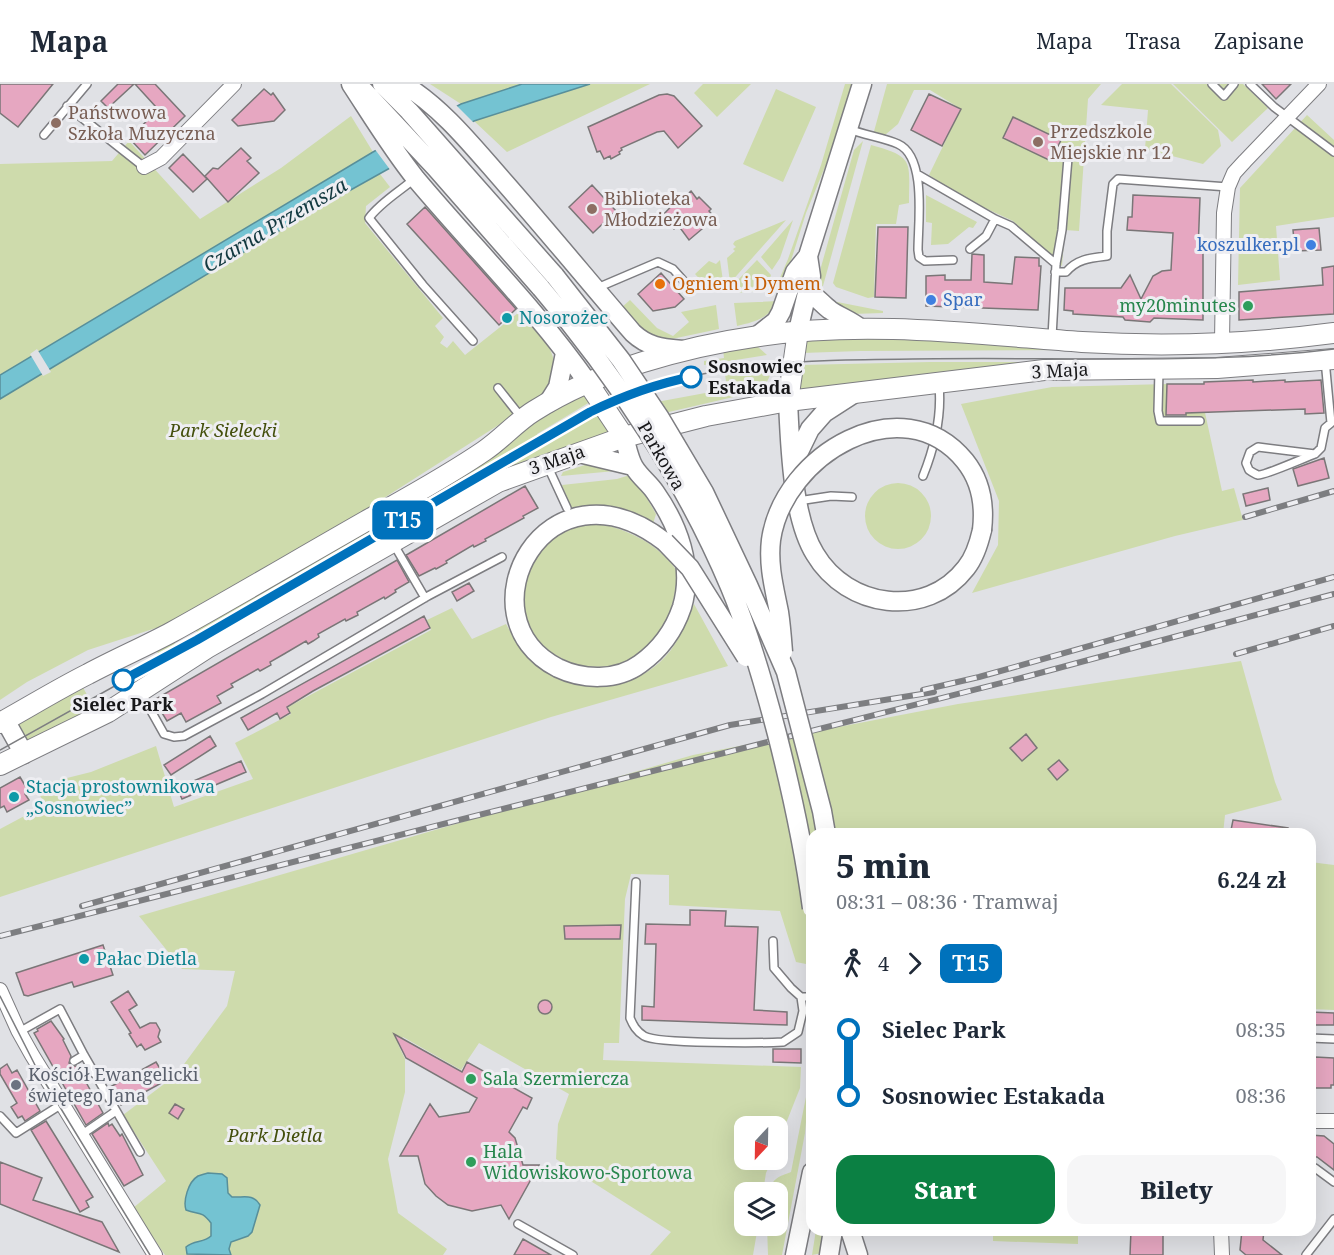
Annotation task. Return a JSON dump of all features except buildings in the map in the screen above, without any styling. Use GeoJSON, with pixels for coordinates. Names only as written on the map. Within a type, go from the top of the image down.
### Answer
{"type":"FeatureCollection","features":[{"type":"Feature","properties":{"kind":"main road","name":"3 Maja"},"geometry":{"type":"LineString","coordinates":[[588,383],[682,350],[798,331],[861,328],[924,329],[1128,343],[1270,340],[1334,333]]}},
{"type":"Feature","properties":{"kind":"main road"},"geometry":{"type":"LineString","coordinates":[[788,401],[798,331]]}},
{"type":"Feature","properties":{"kind":"main road","name":"3 Maja"},"geometry":{"type":"LineString","coordinates":[[0,765],[108,712],[207,648],[498,482],[624,438],[706,416],[788,401],[1044,370],[1217,368],[1329,360]]}},
{"type":"Feature","properties":{"kind":"main road"},"geometry":{"type":"LineString","coordinates":[[3,722],[85,675],[168,634],[420,490],[487,450],[522,419],[588,383],[624,438]]}},
{"type":"Feature","properties":{"kind":"street"},"geometry":{"type":"LineString","coordinates":[[144,167],[161,158],[234,84]]}},
{"type":"Feature","properties":{"kind":"street"},"geometry":{"type":"LineString","coordinates":[[351,84],[395,121],[416,178],[514,289],[588,383]]}},
{"type":"Feature","properties":{"kind":"street","name":"Parkowa"},"geometry":{"type":"LineString","coordinates":[[357,84],[443,163],[548,282],[621,360],[689,466],[704,492],[748,585],[786,672],[825,828]]}},
{"type":"Feature","properties":{"kind":"street","name":"Parkowa"},"geometry":{"type":"LineString","coordinates":[[382,84],[395,121]]}},
{"type":"Feature","properties":{"kind":"street"},"geometry":{"type":"LineString","coordinates":[[403,84],[421,95],[441,113],[487,162],[641,341],[651,346],[682,350]]}},
{"type":"Feature","properties":{"kind":"street"},"geometry":{"type":"LineString","coordinates":[[757,336],[776,321],[795,272],[808,256],[862,84]]}},
{"type":"Feature","properties":{"kind":"street"},"geometry":{"type":"LineString","coordinates":[[1222,342],[1224,213],[1228,187],[1234,173],[1319,84]]}},
{"type":"Feature","properties":{"kind":"street"},"geometry":{"type":"LineString","coordinates":[[798,331],[811,276],[808,256]]}},
{"type":"Feature","properties":{"kind":"street","name":"Parkowa"},"geometry":{"type":"LineString","coordinates":[[548,282],[665,459],[729,586],[763,681],[797,815],[806,871]]}},
{"type":"Feature","properties":{"kind":"street"},"geometry":{"type":"LineString","coordinates":[[807,291],[832,311],[847,317],[861,328]]}},
{"type":"Feature","properties":{"kind":"street"},"geometry":{"type":"LineString","coordinates":[[548,403],[558,387],[565,353]]}},
{"type":"Feature","properties":{"kind":"street"},"geometry":{"type":"LineString","coordinates":[[793,464],[810,429],[824,412],[855,393]]}},
{"type":"Feature","properties":{"kind":"street"},"geometry":{"type":"LineString","coordinates":[[786,672],[771,570],[771,538],[777,516],[786,497],[806,469],[823,454],[852,438],[884,430],[916,431],[936,438],[954,450],[975,477],[984,508],[982,530],[975,552],[966,569],[941,590],[909,602],[877,600],[857,593],[846,586],[816,556],[806,537],[798,501],[793,464],[788,401]]}},
{"type":"Feature","properties":{"kind":"street"},"geometry":{"type":"LineString","coordinates":[[624,438],[633,466],[654,491],[682,544],[687,569],[685,590],[678,617],[660,648],[634,668],[600,677],[588,677],[566,671],[546,660],[522,632],[515,600],[517,577],[526,554],[543,535],[573,518],[597,515],[622,519],[644,528],[674,551],[699,581],[763,681]]}},
{"type":"Feature","properties":{"kind":"street"},"geometry":{"type":"LineString","coordinates":[[579,453],[633,466]]}},
{"type":"Feature","properties":{"kind":"street"},"geometry":{"type":"LineString","coordinates":[[3,722],[24,754]]}},
{"type":"Feature","properties":{"kind":"street"},"geometry":{"type":"LineString","coordinates":[[0,990],[19,1032],[50,1075],[62,1104],[154,1255]]}},
{"type":"Feature","properties":{"kind":"street"},"geometry":{"type":"LineString","coordinates":[[1316,1121],[1334,1121]]}},
{"type":"Feature","properties":{"kind":"street"},"geometry":{"type":"LineString","coordinates":[[795,1255],[806,1201]]}},
{"type":"Feature","properties":{"kind":"street"},"geometry":{"type":"LineString","coordinates":[[829,1255],[832,1236]]}},
{"type":"Feature","properties":{"kind":"street"},"geometry":{"type":"LineString","coordinates":[[852,1236],[858,1255]]}},
{"type":"Feature","properties":{"kind":"street"},"geometry":{"type":"LineString","coordinates":[[1221,1236],[1222,1255]]}},
{"type":"Feature","properties":{"kind":"lane"},"geometry":{"type":"LineString","coordinates":[[44,135],[87,84]]}},
{"type":"Feature","properties":{"kind":"lane"},"geometry":{"type":"LineString","coordinates":[[1212,84],[1224,96],[1234,84]]}},
{"type":"Feature","properties":{"kind":"lane"},"geometry":{"type":"LineString","coordinates":[[1250,84],[1274,107],[1334,152]]}},
{"type":"Feature","properties":{"kind":"lane"},"geometry":{"type":"LineString","coordinates":[[67,106],[144,167]]}},
{"type":"Feature","properties":{"kind":"lane"},"geometry":{"type":"LineString","coordinates":[[849,129],[898,144],[907,150],[918,174],[918,250],[920,256],[925,261],[953,261]]}},
{"type":"Feature","properties":{"kind":"lane"},"geometry":{"type":"LineString","coordinates":[[1051,339],[1055,268],[1061,239],[1068,158]]}},
{"type":"Feature","properties":{"kind":"lane"},"geometry":{"type":"LineString","coordinates":[[918,174],[1011,226],[1055,268],[1066,272],[1072,264],[1084,259],[1107,256],[1107,231],[1113,184],[1118,179],[1228,187]]}},
{"type":"Feature","properties":{"kind":"lane"},"geometry":{"type":"LineString","coordinates":[[416,178],[379,206],[369,218],[423,285],[473,341]]}},
{"type":"Feature","properties":{"kind":"lane"},"geometry":{"type":"LineString","coordinates":[[970,249],[986,236],[995,219]]}},
{"type":"Feature","properties":{"kind":"lane"},"geometry":{"type":"LineString","coordinates":[[596,289],[658,262],[673,268],[692,290]]}},
{"type":"Feature","properties":{"kind":"lane"},"geometry":{"type":"LineString","coordinates":[[1315,454],[1258,447],[1250,452],[1246,463],[1249,470],[1259,475],[1267,474],[1315,454],[1321,448],[1325,428],[1331,423],[1329,360]]}},
{"type":"Feature","properties":{"kind":"lane"},"geometry":{"type":"LineString","coordinates":[[1159,369],[1158,411],[1161,420],[1200,421]]}},
{"type":"Feature","properties":{"kind":"lane"},"geometry":{"type":"LineString","coordinates":[[923,476],[933,450],[940,415],[939,382]]}},
{"type":"Feature","properties":{"kind":"lane"},"geometry":{"type":"LineString","coordinates":[[498,388],[522,419]]}},
{"type":"Feature","properties":{"kind":"lane"},"geometry":{"type":"LineString","coordinates":[[547,463],[567,508]]}},
{"type":"Feature","properties":{"kind":"lane"},"geometry":{"type":"LineString","coordinates":[[798,501],[831,496],[852,497]]}},
{"type":"Feature","properties":{"kind":"lane"},"geometry":{"type":"LineString","coordinates":[[392,541],[424,598]]}},
{"type":"Feature","properties":{"kind":"lane"},"geometry":{"type":"LineString","coordinates":[[140,690],[164,734],[174,737],[184,735],[262,694],[424,598],[501,557]]}},
{"type":"Feature","properties":{"kind":"lane"},"geometry":{"type":"LineString","coordinates":[[636,882],[630,1017],[635,1028],[643,1036],[651,1039],[783,1042],[792,1039],[798,1032],[803,1011],[801,997]]}},
{"type":"Feature","properties":{"kind":"lane"},"geometry":{"type":"LineString","coordinates":[[773,941],[774,968],[790,988],[801,997],[806,997]]}},
{"type":"Feature","properties":{"kind":"lane"},"geometry":{"type":"LineString","coordinates":[[19,1032],[60,1009],[140,1152]]}},
{"type":"Feature","properties":{"kind":"lane"},"geometry":{"type":"LineString","coordinates":[[1316,1038],[1334,1039]]}},
{"type":"Feature","properties":{"kind":"lane"},"geometry":{"type":"LineString","coordinates":[[74,1061],[84,1055]]}},
{"type":"Feature","properties":{"kind":"lane"},"geometry":{"type":"LineString","coordinates":[[0,1116],[16,1133],[62,1104]]}},
{"type":"Feature","properties":{"kind":"lane"},"geometry":{"type":"LineString","coordinates":[[81,1135],[116,1111]]}},
{"type":"Feature","properties":{"kind":"lane"},"geometry":{"type":"LineString","coordinates":[[1316,1169],[1334,1182]]}},
{"type":"Feature","properties":{"kind":"lane"},"geometry":{"type":"LineString","coordinates":[[1306,1255],[1334,1219]]}},
{"type":"Feature","properties":{"kind":"lane"},"geometry":{"type":"LineString","coordinates":[[518,1224],[573,1255]]}},
{"type":"Feature","properties":{"kind":"green space"},"geometry":{"type":"Polygon","coordinates":[[[430,84],[522,84],[461,104],[430,84]]]}},
{"type":"Feature","properties":{"kind":"green space"},"geometry":{"type":"Polygon","coordinates":[[[590,84],[650,84],[507,152],[474,121],[590,84]]]}},
{"type":"Feature","properties":{"kind":"green space"},"geometry":{"type":"Polygon","coordinates":[[[703,84],[751,84],[717,117],[694,93],[703,84]]]}},
{"type":"Feature","properties":{"kind":"green space"},"geometry":{"type":"Polygon","coordinates":[[[845,84],[852,84],[832,150],[806,213],[783,286],[779,280],[821,165],[845,84]]]}},
{"type":"Feature","properties":{"kind":"green space"},"geometry":{"type":"Polygon","coordinates":[[[887,84],[1101,84],[1088,99],[1079,231],[1065,230],[1062,266],[1013,221],[963,198],[929,175],[961,109],[930,90],[914,90],[898,124],[885,135],[873,135],[887,84]]]}},
{"type":"Feature","properties":{"kind":"green space"},"geometry":{"type":"Polygon","coordinates":[[[1122,84],[1171,84],[1218,130],[1221,146],[1203,164],[1145,149],[1148,110],[1101,105],[1122,84]]]}},
{"type":"Feature","properties":{"kind":"green space"},"geometry":{"type":"Polygon","coordinates":[[[1173,84],[1243,84],[1268,108],[1232,142],[1173,84]]]}},
{"type":"Feature","properties":{"kind":"green space"},"geometry":{"type":"Polygon","coordinates":[[[776,89],[816,107],[783,182],[743,164],[776,89]]]}},
{"type":"Feature","properties":{"kind":"green space"},"geometry":{"type":"Polygon","coordinates":[[[1307,115],[1334,140],[1334,217],[1276,226],[1280,280],[1238,285],[1240,188],[1307,115]]]}},
{"type":"Feature","properties":{"kind":"green space"},"geometry":{"type":"Polygon","coordinates":[[[351,116],[373,152],[0,375],[0,164],[112,161],[129,141],[200,219],[281,168],[351,116]]]}},
{"type":"Feature","properties":{"kind":"green space"},"geometry":{"type":"Polygon","coordinates":[[[863,141],[823,286],[820,286],[821,267],[854,150],[863,141]]]}},
{"type":"Feature","properties":{"kind":"green space"},"geometry":{"type":"Polygon","coordinates":[[[871,145],[896,153],[906,163],[909,169],[909,203],[899,205],[896,224],[876,224],[874,297],[868,298],[836,287],[833,283],[871,145]]]}},
{"type":"Feature","properties":{"kind":"green space","name":"Park Sielecki"},"geometry":{"type":"Polygon","coordinates":[[[380,174],[390,187],[366,206],[365,223],[443,318],[435,326],[444,337],[440,343],[447,348],[453,341],[465,355],[523,309],[550,349],[555,367],[552,383],[538,400],[296,554],[158,632],[156,628],[88,650],[27,682],[0,700],[0,399],[297,220],[380,174]]]}},
{"type":"Feature","properties":{"kind":"green space"},"geometry":{"type":"Polygon","coordinates":[[[926,195],[977,222],[973,228],[969,227],[948,244],[931,245],[932,223],[926,222],[926,195]]]}},
{"type":"Feature","properties":{"kind":"green space"},"geometry":{"type":"Polygon","coordinates":[[[786,220],[730,283],[727,258],[735,251],[733,249],[736,247],[733,244],[735,241],[786,220]]]}},
{"type":"Feature","properties":{"kind":"green space"},"geometry":{"type":"Polygon","coordinates":[[[793,220],[780,258],[772,270],[761,257],[793,220]]]}},
{"type":"Feature","properties":{"kind":"green space"},"geometry":{"type":"Polygon","coordinates":[[[720,260],[724,288],[709,289],[695,274],[709,261],[716,264],[720,260]]]}},
{"type":"Feature","properties":{"kind":"green space"},"geometry":{"type":"Polygon","coordinates":[[[757,260],[771,275],[766,291],[734,293],[735,283],[757,260]]]}},
{"type":"Feature","properties":{"kind":"green space"},"geometry":{"type":"Polygon","coordinates":[[[630,300],[657,328],[673,336],[689,322],[681,312],[716,305],[719,329],[667,340],[647,336],[621,308],[630,300]]]}},
{"type":"Feature","properties":{"kind":"green space"},"geometry":{"type":"Polygon","coordinates":[[[827,300],[883,311],[883,313],[852,314],[827,300]]]}},
{"type":"Feature","properties":{"kind":"green space"},"geometry":{"type":"Polygon","coordinates":[[[779,301],[770,312],[761,318],[737,326],[734,303],[779,301]]]}},
{"type":"Feature","properties":{"kind":"green space"},"geometry":{"type":"Polygon","coordinates":[[[858,335],[1079,350],[802,353],[804,338],[858,335]]]}},
{"type":"Feature","properties":{"kind":"green space"},"geometry":{"type":"Polygon","coordinates":[[[748,345],[758,347],[767,355],[704,365],[704,361],[724,358],[723,349],[748,345]]]}},
{"type":"Feature","properties":{"kind":"green space"},"geometry":{"type":"Polygon","coordinates":[[[1069,362],[799,391],[801,365],[1069,362]]]}},
{"type":"Feature","properties":{"kind":"green space"},"geometry":{"type":"Polygon","coordinates":[[[772,367],[767,382],[755,392],[643,418],[635,406],[727,389],[725,374],[772,367]]]}},
{"type":"Feature","properties":{"kind":"green space"},"geometry":{"type":"Polygon","coordinates":[[[1167,384],[1167,417],[1186,417],[1186,408],[1204,408],[1222,491],[1234,488],[1243,520],[1175,536],[972,593],[998,545],[999,501],[961,404],[1052,387],[1167,384]]]}},
{"type":"Feature","properties":{"kind":"green space"},"geometry":{"type":"Polygon","coordinates":[[[584,392],[590,402],[537,434],[544,443],[597,412],[611,434],[206,638],[193,629],[527,424],[584,392]]]}},
{"type":"Feature","properties":{"kind":"green space"},"geometry":{"type":"Polygon","coordinates":[[[588,464],[615,471],[561,476],[563,472],[588,464]]]}},
{"type":"Feature","properties":{"kind":"green space"},"geometry":{"type":"Polygon","coordinates":[[[633,474],[656,514],[653,524],[634,514],[614,508],[594,507],[572,510],[562,485],[617,479],[633,474]]]}},
{"type":"Feature","properties":{"kind":"green space"},"geometry":{"type":"Polygon","coordinates":[[[898,483],[911,485],[921,493],[929,503],[931,516],[929,529],[921,539],[911,547],[898,549],[885,547],[875,539],[867,529],[865,516],[867,503],[875,493],[885,485],[898,483]]]}},
{"type":"Feature","properties":{"kind":"green space"},"geometry":{"type":"Polygon","coordinates":[[[603,524],[625,531],[644,541],[662,554],[677,571],[667,620],[645,650],[615,665],[583,666],[554,654],[532,632],[523,602],[532,565],[546,545],[573,527],[603,524]]]}},
{"type":"Feature","properties":{"kind":"green space"},"geometry":{"type":"Polygon","coordinates":[[[694,604],[728,666],[551,717],[0,897],[0,829],[45,805],[35,786],[91,772],[156,746],[174,807],[253,779],[235,743],[291,714],[288,707],[431,630],[427,620],[452,608],[472,639],[506,624],[523,651],[536,665],[566,680],[598,685],[630,680],[659,663],[676,643],[694,604]]]}},
{"type":"Feature","properties":{"kind":"green space"},"geometry":{"type":"Polygon","coordinates":[[[170,641],[185,649],[184,652],[164,664],[155,648],[170,641]]]}},
{"type":"Feature","properties":{"kind":"green space","name":"Park Dietla"},"geometry":{"type":"Polygon","coordinates":[[[1241,661],[1282,800],[1225,815],[1224,828],[806,828],[806,964],[796,962],[780,911],[669,905],[669,875],[631,874],[625,899],[619,1043],[604,1043],[603,1060],[801,1067],[800,1088],[788,1118],[788,1116],[734,1116],[734,1170],[767,1170],[765,1182],[734,1182],[734,1236],[756,1236],[753,1255],[650,1255],[671,1232],[556,1159],[558,1124],[569,1094],[479,1043],[461,1070],[403,1037],[398,1044],[405,1059],[405,1092],[388,1159],[398,1213],[447,1249],[443,1255],[165,1255],[133,1208],[166,1181],[123,1115],[176,1075],[227,1006],[235,971],[182,969],[139,916],[693,755],[958,704],[1241,661]]]}},
{"type":"Feature","properties":{"kind":"green space"},"geometry":{"type":"Polygon","coordinates":[[[81,684],[95,709],[28,745],[16,720],[81,684]]]}},
{"type":"Feature","properties":{"kind":"green space"},"geometry":{"type":"Polygon","coordinates":[[[1316,863],[1334,865],[1334,1010],[1316,1009],[1316,863]]]}},
{"type":"Feature","properties":{"kind":"green space"},"geometry":{"type":"Polygon","coordinates":[[[806,1097],[805,1133],[788,1223],[788,1182],[774,1182],[791,1172],[806,1097]]]}},
{"type":"Feature","properties":{"kind":"green space"},"geometry":{"type":"Polygon","coordinates":[[[767,1236],[786,1236],[782,1255],[768,1255],[767,1236]]]}},
{"type":"Feature","properties":{"kind":"green space"},"geometry":{"type":"Polygon","coordinates":[[[815,1236],[825,1236],[822,1253],[812,1255],[815,1236]]]}},
{"type":"Feature","properties":{"kind":"green space"},"geometry":{"type":"Polygon","coordinates":[[[993,1236],[1078,1236],[1078,1244],[993,1241],[993,1236]]]}},
{"type":"Feature","properties":{"kind":"water","name":"Czarna Przemsza"},"geometry":{"type":"Polygon","coordinates":[[[522,84],[590,84],[474,121],[297,220],[0,399],[0,375],[373,152],[461,104],[522,84]]]}},
{"type":"Feature","properties":{"kind":"water"},"geometry":{"type":"Polygon","coordinates":[[[208,1173],[222,1174],[227,1178],[228,1193],[232,1197],[251,1197],[260,1205],[252,1232],[248,1236],[231,1242],[229,1249],[231,1255],[187,1254],[186,1247],[211,1236],[211,1223],[208,1219],[202,1214],[186,1210],[185,1206],[191,1183],[198,1176],[208,1173]]]}},
{"type":"Feature","properties":{"kind":"pier"},"geometry":{"type":"Polygon","coordinates":[[[455,104],[475,124],[391,171],[374,148],[455,104]]]}},
{"type":"Feature","properties":{"kind":"pier"},"geometry":{"type":"Polygon","coordinates":[[[37,349],[51,372],[43,376],[30,354],[37,349]]]}},
{"type":"Feature","properties":{"kind":"tram line"},"geometry":{"type":"LineString","coordinates":[[0,750],[197,640],[590,412],[628,395],[667,382],[707,373],[789,363],[938,359],[1199,358],[1334,349]]}},
{"type":"Feature","properties":{"kind":"tram line","name":"T15"},"geometry":{"type":"LineString","coordinates":[[123,680],[197,640],[590,412],[626,395],[691,377]]}},
{"type":"Feature","properties":{"kind":"tram line"},"geometry":{"type":"LineString","coordinates":[[0,996],[38,1071],[150,1255]]}},
{"type":"Feature","properties":{"kind":"railway"},"geometry":{"type":"LineString","coordinates":[[1245,517],[1334,491]]}},
{"type":"Feature","properties":{"kind":"railway"},"geometry":{"type":"LineString","coordinates":[[923,690],[979,677],[1334,577]]}},
{"type":"Feature","properties":{"kind":"railway"},"geometry":{"type":"LineString","coordinates":[[0,936],[1025,677],[1334,594]]}},
{"type":"Feature","properties":{"kind":"railway"},"geometry":{"type":"LineString","coordinates":[[1236,654],[1334,626]]}},
{"type":"Feature","properties":{"kind":"railway"},"geometry":{"type":"LineString","coordinates":[[82,906],[730,725],[934,692]]}},
{"type":"Feature","properties":{"kind":"place","name":"Państwowa Szkoła Muzyczna"},"geometry":{"type":"Point","coordinates":[56,123]}},
{"type":"Feature","properties":{"kind":"place","name":"Przedszkole Miejskie nr 12"},"geometry":{"type":"Point","coordinates":[1038,142]}},
{"type":"Feature","properties":{"kind":"place","name":"Biblioteka Młodzieżowa"},"geometry":{"type":"Point","coordinates":[592,209]}},
{"type":"Feature","properties":{"kind":"place","name":"koszulker.pl"},"geometry":{"type":"Point","coordinates":[1311,245]}},
{"type":"Feature","properties":{"kind":"place","name":"Ogniem i Dymem"},"geometry":{"type":"Point","coordinates":[660,284]}},
{"type":"Feature","properties":{"kind":"place","name":"Spar"},"geometry":{"type":"Point","coordinates":[931,300]}},
{"type":"Feature","properties":{"kind":"place","name":"my20minutes"},"geometry":{"type":"Point","coordinates":[1248,306]}},
{"type":"Feature","properties":{"kind":"place","name":"Nosorożec"},"geometry":{"type":"Point","coordinates":[507,318]}},
{"type":"Feature","properties":{"kind":"place","name":"Sosnowiec Estakada"},"geometry":{"type":"Point","coordinates":[691,377]}},
{"type":"Feature","properties":{"kind":"place","name":"Sielec Park"},"geometry":{"type":"Point","coordinates":[123,680]}},
{"type":"Feature","properties":{"kind":"place","name":"Stacja prostownikowa „Sosnowiec”"},"geometry":{"type":"Point","coordinates":[14,797]}},
{"type":"Feature","properties":{"kind":"place","name":"Pałac Dietla"},"geometry":{"type":"Point","coordinates":[84,959]}},
{"type":"Feature","properties":{"kind":"place","name":"Sala Szermiercza"},"geometry":{"type":"Point","coordinates":[471,1079]}},
{"type":"Feature","properties":{"kind":"place","name":"Kościół Ewangelicki świętego Jana"},"geometry":{"type":"Point","coordinates":[16,1085]}},
{"type":"Feature","properties":{"kind":"place","name":"Hala Widowiskowo-Sportowa"},"geometry":{"type":"Point","coordinates":[471,1162]}}]}
